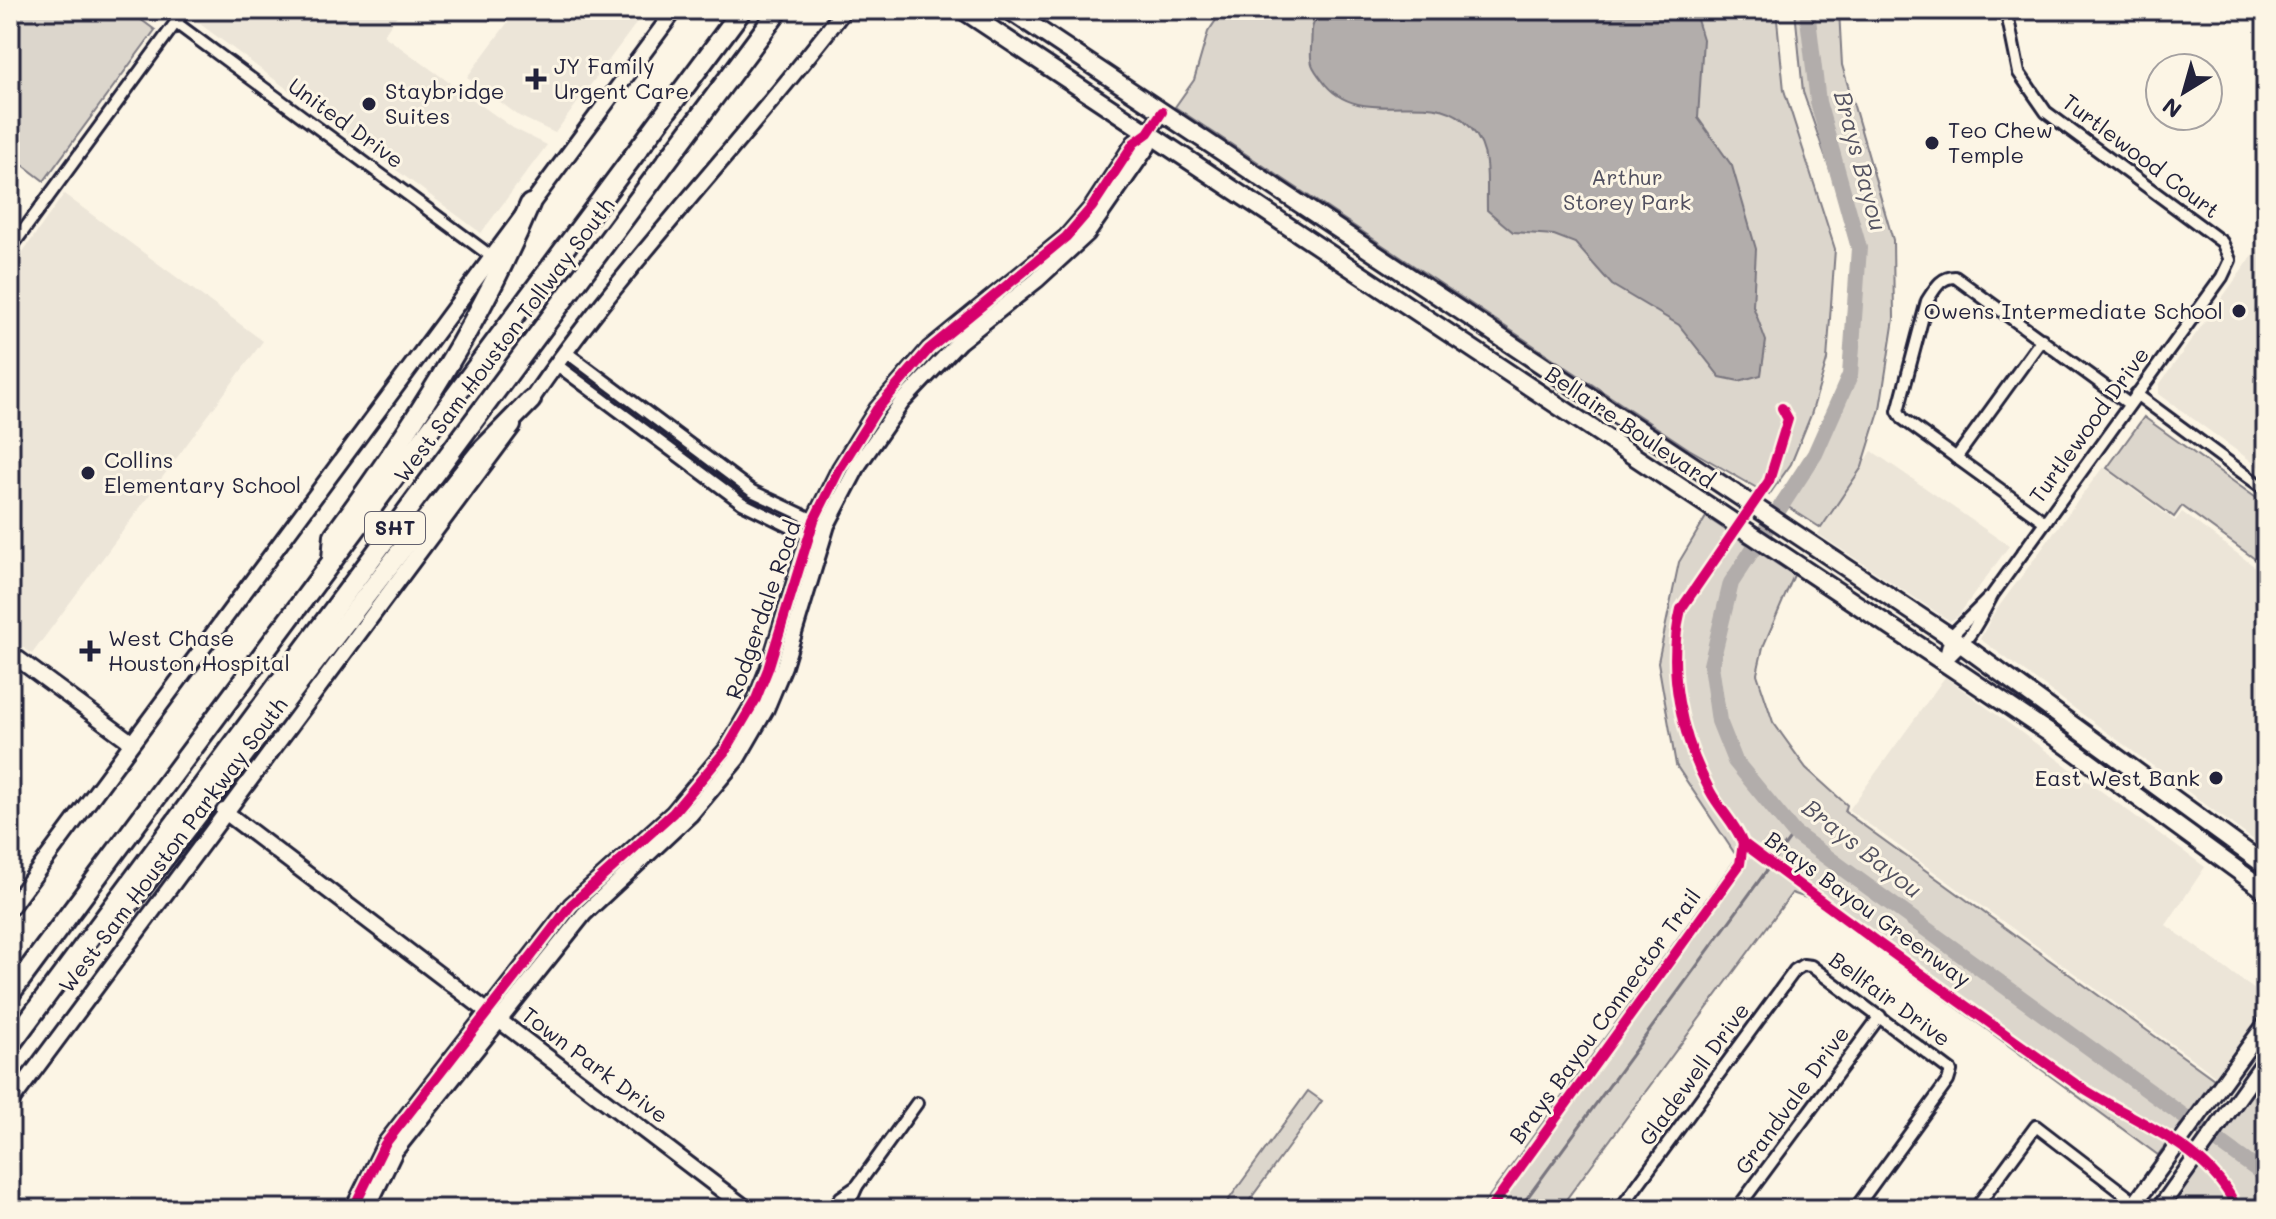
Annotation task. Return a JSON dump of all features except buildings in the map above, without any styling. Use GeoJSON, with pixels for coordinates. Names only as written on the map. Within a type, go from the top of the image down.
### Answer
{"type":"FeatureCollection","features":[{"type":"Feature","properties":{"kind":"highway","name":"West Sam Houston Tollway South"},"geometry":{"type":"LineString","coordinates":[[10,994],[742,10]]}},
{"type":"Feature","properties":{"kind":"highway","name":"West Sam Houston Tollway South"},"geometry":{"type":"LineString","coordinates":[[10,1046],[779,10]]}},
{"type":"Feature","properties":{"kind":"highway"},"geometry":{"type":"LineString","coordinates":[[332,562],[334,535],[442,379],[512,247],[530,204]]}},
{"type":"Feature","properties":{"kind":"highway"},"geometry":{"type":"LineString","coordinates":[[10,1046],[153,877],[269,718],[478,454],[531,400]]}},
{"type":"Feature","properties":{"kind":"main road"},"geometry":{"type":"LineString","coordinates":[[10,908],[675,10]]}},
{"type":"Feature","properties":{"kind":"main road","name":"West Sam Houston Parkway South"},"geometry":{"type":"LineString","coordinates":[[10,1103],[224,811],[417,558],[612,289],[741,141],[844,10]]}},
{"type":"Feature","properties":{"kind":"main road","name":"Bellaire Boulevard"},"geometry":{"type":"LineString","coordinates":[[963,10],[2058,739],[2266,891]]}},
{"type":"Feature","properties":{"kind":"main road","name":"Bellaire Boulevard"},"geometry":{"type":"LineString","coordinates":[[1009,10],[1957,641],[2266,866]]}},
{"type":"Feature","properties":{"kind":"main road","name":"Rodgerdale Road"},"geometry":{"type":"LineString","coordinates":[[367,1209],[395,1151],[571,905],[598,888],[716,775],[745,732],[814,538],[860,433],[934,354],[1050,260],[1134,143],[1148,133],[1162,112]]}},
{"type":"Feature","properties":{"kind":"main road"},"geometry":{"type":"LineString","coordinates":[[1476,351],[1491,330]]}},
{"type":"Feature","properties":{"kind":"main road"},"geometry":{"type":"LineString","coordinates":[[1814,576],[1828,555]]}},
{"type":"Feature","properties":{"kind":"main road"},"geometry":{"type":"LineString","coordinates":[[10,653],[131,742]]}},
{"type":"Feature","properties":{"kind":"main road","name":"Town Park Drive"},"geometry":{"type":"LineString","coordinates":[[224,811],[747,1209]]}},
{"type":"Feature","properties":{"kind":"main road","name":"Rodgerdale Road"},"geometry":{"type":"LineString","coordinates":[[353,1209],[385,1144],[493,1016]]}},
{"type":"Feature","properties":{"kind":"main road"},"geometry":{"type":"LineString","coordinates":[[2137,1207],[2168,1157],[2266,1023]]}},
{"type":"Feature","properties":{"kind":"main road"},"geometry":{"type":"LineString","coordinates":[[2159,1209],[2266,1059]]}},
{"type":"Feature","properties":{"kind":"street"},"geometry":{"type":"LineString","coordinates":[[10,249],[185,10]]}},
{"type":"Feature","properties":{"kind":"street","name":"Turtlewood Court"},"geometry":{"type":"LineString","coordinates":[[2008,19],[2019,73],[2046,112],[2222,242],[2230,260],[2222,277]]}},
{"type":"Feature","properties":{"kind":"street","name":"United Drive"},"geometry":{"type":"LineString","coordinates":[[176,23],[492,257]]}},
{"type":"Feature","properties":{"kind":"street"},"geometry":{"type":"LineString","coordinates":[[2045,522],[1903,419],[1897,405],[1933,292],[1942,280],[1955,277],[2129,404]]}},
{"type":"Feature","properties":{"kind":"street","name":"Turtlewood Drive"},"geometry":{"type":"LineString","coordinates":[[1944,662],[1971,612],[1991,596],[2222,277]]}},
{"type":"Feature","properties":{"kind":"street"},"geometry":{"type":"LineString","coordinates":[[1956,458],[2042,339]]}},
{"type":"Feature","properties":{"kind":"street"},"geometry":{"type":"LineString","coordinates":[[562,359],[762,497],[821,523]]}},
{"type":"Feature","properties":{"kind":"street"},"geometry":{"type":"LineString","coordinates":[[562,359],[687,462],[754,511],[814,538]]}},
{"type":"Feature","properties":{"kind":"street"},"geometry":{"type":"LineString","coordinates":[[2136,394],[2266,490]]}},
{"type":"Feature","properties":{"kind":"street"},"geometry":{"type":"LineString","coordinates":[[687,462],[696,450]]}},
{"type":"Feature","properties":{"kind":"street","name":"Turtlewood Drive"},"geometry":{"type":"LineString","coordinates":[[1957,641],[1982,620],[1991,596]]}},
{"type":"Feature","properties":{"kind":"street","name":"Bellfair Drive"},"geometry":{"type":"LineString","coordinates":[[1803,965],[1811,966],[1951,1071],[1948,1081],[1855,1209]]}},
{"type":"Feature","properties":{"kind":"street","name":"Gladewell Drive"},"geometry":{"type":"LineString","coordinates":[[1620,1209],[1795,970],[1803,965]]}},
{"type":"Feature","properties":{"kind":"street","name":"Grandvale Drive"},"geometry":{"type":"LineString","coordinates":[[1737,1209],[1880,1016]]}},
{"type":"Feature","properties":{"kind":"street"},"geometry":{"type":"LineString","coordinates":[[832,1209],[857,1186],[917,1103]]}},
{"type":"Feature","properties":{"kind":"street"},"geometry":{"type":"LineString","coordinates":[[1975,1209],[2036,1126],[2137,1207]]}},
{"type":"Feature","properties":{"kind":"street"},"geometry":{"type":"LineString","coordinates":[[847,1209],[857,1186]]}},
{"type":"Feature","properties":{"kind":"shaded area"},"geometry":{"type":"Polygon","coordinates":[[[199,10],[401,10],[383,35],[513,128],[547,145],[481,233],[192,18],[199,10]]]}},
{"type":"Feature","properties":{"kind":"shaded area"},"geometry":{"type":"Polygon","coordinates":[[[517,10],[646,10],[555,133],[519,116],[467,77],[517,10]]]}},
{"type":"Feature","properties":{"kind":"shaded area"},"geometry":{"type":"Polygon","coordinates":[[[1323,10],[1694,10],[1703,39],[1698,118],[1732,166],[1756,249],[1753,306],[1766,341],[1761,375],[1739,381],[1720,377],[1679,325],[1612,285],[1575,243],[1554,235],[1513,232],[1487,210],[1484,150],[1473,130],[1463,120],[1448,111],[1431,107],[1373,106],[1354,103],[1337,95],[1322,80],[1311,62],[1312,28],[1323,10]]]}},
{"type":"Feature","properties":{"kind":"shaded area","name":"Collins Elementary School"},"geometry":{"type":"Polygon","coordinates":[[[64,194],[263,341],[32,654],[10,638],[10,270],[64,194]]]}},
{"type":"Feature","properties":{"kind":"shaded area","name":"Owens Intermediate School"},"geometry":{"type":"Polygon","coordinates":[[[2266,237],[2266,472],[2159,394],[2159,385],[2266,237]]]}},
{"type":"Feature","properties":{"kind":"shaded area"},"geometry":{"type":"Polygon","coordinates":[[[1872,451],[2009,546],[1958,616],[1950,621],[1818,534],[1872,451]]]}},
{"type":"Feature","properties":{"kind":"shaded area"},"geometry":{"type":"Polygon","coordinates":[[[2103,467],[2175,521],[2182,512],[2266,575],[2266,849],[1980,639],[1994,613],[2103,467]]]}},
{"type":"Feature","properties":{"kind":"shaded area"},"geometry":{"type":"Polygon","coordinates":[[[1945,677],[2205,867],[2166,925],[2266,998],[2266,1010],[2216,1076],[1849,810],[1945,677]]]}},
{"type":"Feature","properties":{"kind":"green space"},"geometry":{"type":"Polygon","coordinates":[[[10,10],[128,10],[155,30],[44,181],[10,155],[10,10]]]}},
{"type":"Feature","properties":{"kind":"green space","name":"Arthur Storey Park"},"geometry":{"type":"Polygon","coordinates":[[[1223,10],[1776,10],[1784,90],[1835,249],[1827,360],[1811,415],[1791,464],[1769,495],[1689,449],[1175,107],[1194,80],[1208,32],[1223,10]]]}},
{"type":"Feature","properties":{"kind":"green space"},"geometry":{"type":"Polygon","coordinates":[[[1795,10],[1839,10],[1842,65],[1893,240],[1894,319],[1880,409],[1862,467],[1821,528],[1785,505],[1798,488],[1826,432],[1844,374],[1854,257],[1844,210],[1803,92],[1795,10]]]}},
{"type":"Feature","properties":{"kind":"green space"},"geometry":{"type":"Polygon","coordinates":[[[2144,417],[2266,505],[2266,567],[2182,506],[2174,517],[2107,468],[2144,417]]]}},
{"type":"Feature","properties":{"kind":"green space"},"geometry":{"type":"Polygon","coordinates":[[[1706,517],[1794,575],[1763,647],[1757,674],[1773,722],[1806,768],[1847,805],[1845,812],[2214,1079],[2158,1155],[1809,899],[1792,893],[1559,1209],[1480,1209],[1737,857],[1676,765],[1658,662],[1679,562],[1706,517]]]}},
{"type":"Feature","properties":{"kind":"green space"},"geometry":{"type":"Polygon","coordinates":[[[2257,1085],[2266,1091],[2266,1209],[2168,1209],[2257,1085]]]}},
{"type":"Feature","properties":{"kind":"green space"},"geometry":{"type":"Polygon","coordinates":[[[1308,1091],[1322,1101],[1243,1209],[1222,1209],[1308,1091]]]}},
{"type":"Feature","properties":{"kind":"waterway","name":"Brays Bayou"},"geometry":{"type":"LineString","coordinates":[[1807,10],[1818,102],[1859,248],[1850,375],[1815,454],[1731,583],[1711,665],[1719,721],[1735,761],[1794,833],[2266,1176]]}},
{"type":"Feature","properties":{"kind":"waterway"},"geometry":{"type":"LineString","coordinates":[[1519,1209],[1794,833]]}},
{"type":"Feature","properties":{"kind":"cycle path"},"geometry":{"type":"LineString","coordinates":[[353,1209],[385,1144],[571,905],[673,813],[726,750],[756,699],[768,669],[814,520],[840,468],[877,409],[929,349],[1066,237],[1092,207],[1134,143],[1148,133],[1162,112]]}},
{"type":"Feature","properties":{"kind":"cycle path","name":"Brays Bayou Greenway"},"geometry":{"type":"LineString","coordinates":[[1782,408],[1788,419],[1769,481],[1681,609],[1675,655],[1679,702],[1691,748],[1710,791],[1743,843],[2070,1080],[2186,1149],[2207,1166],[2224,1186],[2237,1209]]}},
{"type":"Feature","properties":{"kind":"cycle path","name":"Brays Bayou Connector Trail"},"geometry":{"type":"LineString","coordinates":[[1490,1209],[1740,864],[1743,843]]}},
{"type":"Feature","properties":{"kind":"place","name":"JY Family Urgent Care"},"geometry":{"type":"Point","coordinates":[536,79]}},
{"type":"Feature","properties":{"kind":"place","name":"Staybridge Suites"},"geometry":{"type":"Point","coordinates":[369,104]}},
{"type":"Feature","properties":{"kind":"place","name":"Teo Chew Temple"},"geometry":{"type":"Point","coordinates":[1932,143]}},
{"type":"Feature","properties":{"kind":"place","name":"Owens Intermediate School"},"geometry":{"type":"Point","coordinates":[2239,311]}},
{"type":"Feature","properties":{"kind":"place","name":"Collins Elementary School"},"geometry":{"type":"Point","coordinates":[88,473]}},
{"type":"Feature","properties":{"kind":"place","name":"West Chase Houston Hospital"},"geometry":{"type":"Point","coordinates":[90,651]}},
{"type":"Feature","properties":{"kind":"place","name":"East West Bank"},"geometry":{"type":"Point","coordinates":[2216,778]}}]}
